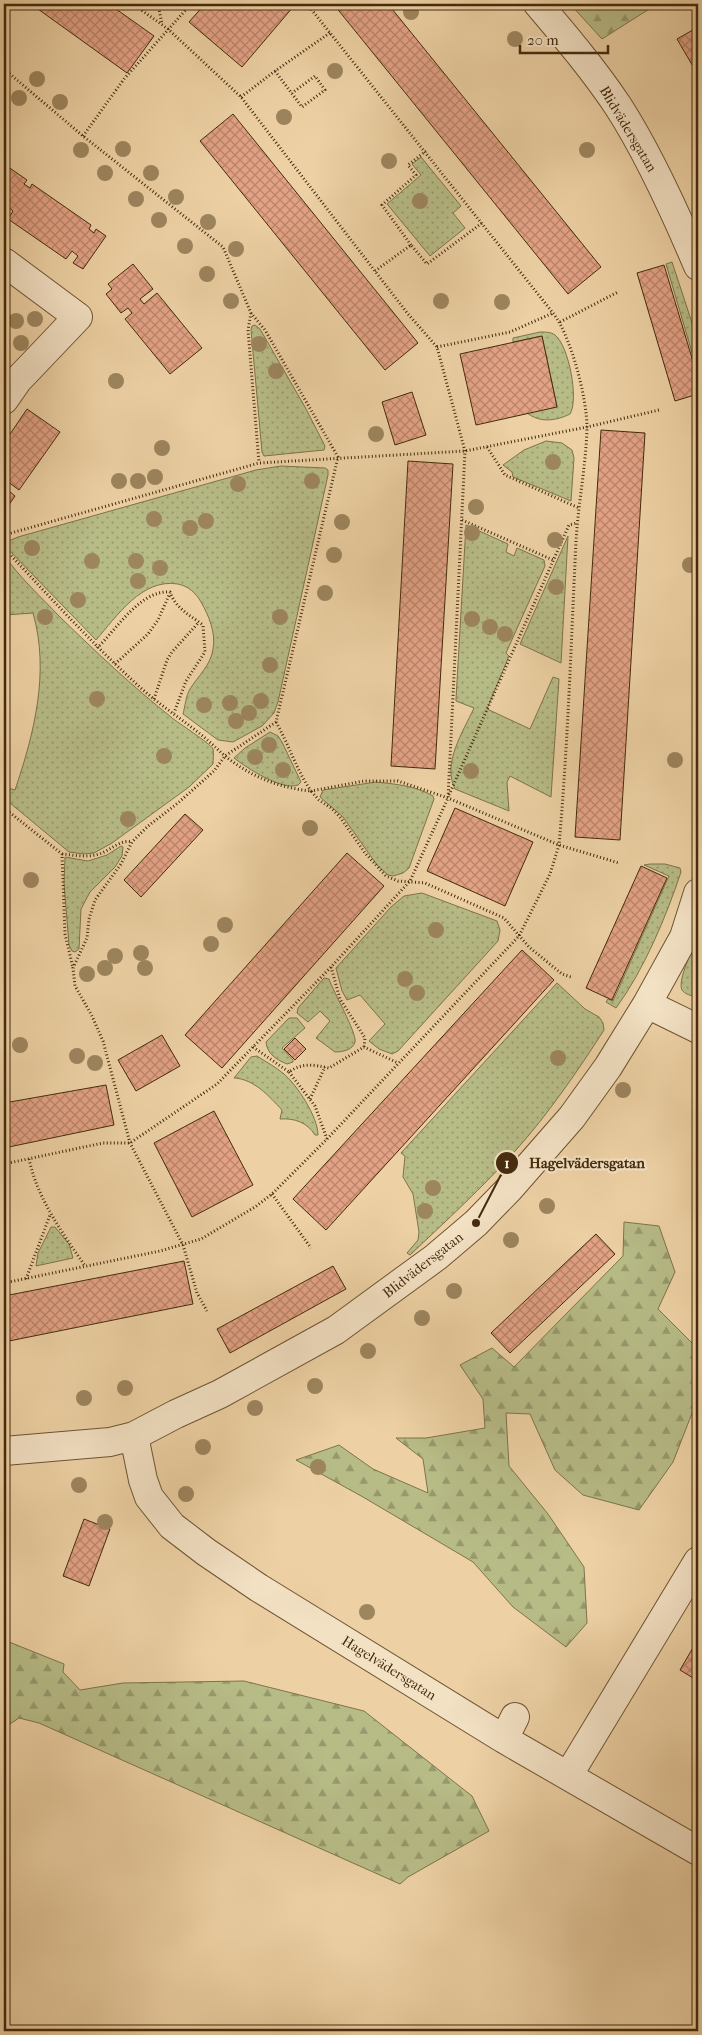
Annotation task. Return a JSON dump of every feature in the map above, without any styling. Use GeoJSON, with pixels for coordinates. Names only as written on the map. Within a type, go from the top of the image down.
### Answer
{"type":"FeatureCollection","features":[{"type":"Feature","properties":{"kind":"street","name":"Blidvädersgatan"},"geometry":{"type":"LineString","coordinates":[[538,4],[582,56],[618,107],[647,158],[698,266]]}},
{"type":"Feature","properties":{"kind":"street"},"geometry":{"type":"LineString","coordinates":[[4,262],[78,317],[18,380],[4,400]]}},
{"type":"Feature","properties":{"kind":"street","name":"Blidvädersgatan"},"geometry":{"type":"LineString","coordinates":[[4,1451],[110,1442],[134,1436],[220,1394],[336,1330],[436,1257],[476,1223],[502,1196],[572,1117],[608,1067],[647,1004],[684,937],[698,893]]}},
{"type":"Feature","properties":{"kind":"street"},"geometry":{"type":"LineString","coordinates":[[647,1004],[698,1029]]}},
{"type":"Feature","properties":{"kind":"street","name":"Hagelvädersgatan"},"geometry":{"type":"LineString","coordinates":[[134,1436],[143,1480],[149,1497],[172,1526],[206,1552],[259,1588],[510,1728],[568,1776],[698,1851]]}},
{"type":"Feature","properties":{"kind":"street"},"geometry":{"type":"LineString","coordinates":[[568,1776],[698,1561]]}},
{"type":"Feature","properties":{"kind":"path"},"geometry":{"type":"LineString","coordinates":[[133,4],[168,28],[241,97],[408,314],[437,347],[465,452],[448,798]]}},
{"type":"Feature","properties":{"kind":"path"},"geometry":{"type":"LineString","coordinates":[[158,4],[162,24]]}},
{"type":"Feature","properties":{"kind":"path"},"geometry":{"type":"LineString","coordinates":[[83,136],[124,79],[168,28],[192,4]]}},
{"type":"Feature","properties":{"kind":"path"},"geometry":{"type":"LineString","coordinates":[[4,1283],[183,1245],[201,1239],[228,1224],[272,1194],[327,1139],[519,936],[550,874],[559,845],[577,522],[587,427],[575,366],[560,322],[426,151],[307,4]]}},
{"type":"Feature","properties":{"kind":"path"},"geometry":{"type":"LineString","coordinates":[[241,97],[331,32]]}},
{"type":"Feature","properties":{"kind":"path"},"geometry":{"type":"LineString","coordinates":[[4,69],[83,136],[223,247],[251,313],[265,330],[338,458],[276,722],[225,756],[214,772],[148,826],[132,842],[121,864],[95,900],[89,919],[87,938],[73,968]]}},
{"type":"Feature","properties":{"kind":"path"},"geometry":{"type":"LineString","coordinates":[[275,71],[302,107],[325,90],[315,76],[292,93]]}},
{"type":"Feature","properties":{"kind":"path"},"geometry":{"type":"LineString","coordinates":[[426,151],[408,166],[416,175],[382,205],[410,245],[427,264],[482,223]]}},
{"type":"Feature","properties":{"kind":"path"},"geometry":{"type":"LineString","coordinates":[[375,271],[410,245]]}},
{"type":"Feature","properties":{"kind":"path"},"geometry":{"type":"LineString","coordinates":[[560,322],[618,292]]}},
{"type":"Feature","properties":{"kind":"path"},"geometry":{"type":"LineString","coordinates":[[251,313],[248,330],[259,463]]}},
{"type":"Feature","properties":{"kind":"path"},"geometry":{"type":"LineString","coordinates":[[437,347],[510,332],[553,313]]}},
{"type":"Feature","properties":{"kind":"path"},"geometry":{"type":"LineString","coordinates":[[4,535],[259,463],[465,452],[659,410]]}},
{"type":"Feature","properties":{"kind":"path"},"geometry":{"type":"LineString","coordinates":[[487,447],[505,475],[579,508]]}},
{"type":"Feature","properties":{"kind":"path"},"geometry":{"type":"LineString","coordinates":[[462,520],[553,560]]}},
{"type":"Feature","properties":{"kind":"path"},"geometry":{"type":"LineString","coordinates":[[4,1164],[103,1143],[130,1142],[217,1084],[331,967],[410,881],[569,525],[577,522]]}},
{"type":"Feature","properties":{"kind":"path"},"geometry":{"type":"LineString","coordinates":[[4,548],[114,664],[154,699],[247,772],[275,784],[296,790],[311,791],[364,781],[398,781],[448,798],[559,845],[620,863]]}},
{"type":"Feature","properties":{"kind":"path"},"geometry":{"type":"LineString","coordinates":[[97,648],[139,605],[160,592],[170,592]]}},
{"type":"Feature","properties":{"kind":"path"},"geometry":{"type":"LineString","coordinates":[[170,592],[173,599],[184,612],[203,624],[205,652],[186,681],[174,713]]}},
{"type":"Feature","properties":{"kind":"path"},"geometry":{"type":"LineString","coordinates":[[114,664],[148,634],[162,612],[170,592]]}},
{"type":"Feature","properties":{"kind":"path"},"geometry":{"type":"LineString","coordinates":[[154,699],[167,660],[199,622]]}},
{"type":"Feature","properties":{"kind":"path"},"geometry":{"type":"LineString","coordinates":[[276,722],[301,776],[311,791],[318,800],[331,808],[340,817],[364,853],[386,876],[398,881],[425,883],[504,918],[529,948],[556,969],[571,977]]}},
{"type":"Feature","properties":{"kind":"path"},"geometry":{"type":"LineString","coordinates":[[4,808],[62,854],[85,856],[99,854],[121,842],[132,842]]}},
{"type":"Feature","properties":{"kind":"path"},"geometry":{"type":"LineString","coordinates":[[62,854],[65,934],[75,986],[91,1014],[103,1041],[130,1142],[183,1245],[197,1293],[207,1311]]}},
{"type":"Feature","properties":{"kind":"path"},"geometry":{"type":"LineString","coordinates":[[331,967],[340,999],[364,1038],[364,1047]]}},
{"type":"Feature","properties":{"kind":"path"},"geometry":{"type":"LineString","coordinates":[[253,1047],[289,1072],[315,1106],[327,1139]]}},
{"type":"Feature","properties":{"kind":"path"},"geometry":{"type":"LineString","coordinates":[[364,1047],[398,1063]]}},
{"type":"Feature","properties":{"kind":"path"},"geometry":{"type":"LineString","coordinates":[[289,1072],[297,1066],[309,1064],[329,1068],[364,1047]]}},
{"type":"Feature","properties":{"kind":"path"},"geometry":{"type":"LineString","coordinates":[[310,1100],[325,1067]]}},
{"type":"Feature","properties":{"kind":"path"},"geometry":{"type":"LineString","coordinates":[[29,1159],[33,1178],[50,1214],[85,1266]]}},
{"type":"Feature","properties":{"kind":"path"},"geometry":{"type":"LineString","coordinates":[[272,1194],[311,1248]]}},
{"type":"Feature","properties":{"kind":"path"},"geometry":{"type":"LineString","coordinates":[[26,1279],[50,1214]]}},
{"type":"Feature","properties":{"kind":"green space"},"geometry":{"type":"Polygon","coordinates":[[[570,4],[657,4],[602,39],[570,4]]]}},
{"type":"Feature","properties":{"kind":"green space"},"geometry":{"type":"Polygon","coordinates":[[[421,157],[461,206],[453,213],[465,228],[430,256],[387,204],[421,175],[412,164],[421,157]]]}},
{"type":"Feature","properties":{"kind":"green space"},"geometry":{"type":"Polygon","coordinates":[[[672,262],[698,341],[698,373],[666,264],[672,262]]]}},
{"type":"Feature","properties":{"kind":"green space"},"geometry":{"type":"Polygon","coordinates":[[[255,325],[260,329],[305,407],[325,446],[324,450],[264,456],[262,452],[251,330],[252,326],[255,325]]]}},
{"type":"Feature","properties":{"kind":"green space"},"geometry":{"type":"Polygon","coordinates":[[[540,332],[552,333],[560,341],[565,350],[573,386],[573,407],[570,414],[548,420],[537,418],[527,413],[557,406],[542,336],[513,342],[513,338],[540,332]]]}},
{"type":"Feature","properties":{"kind":"green space"},"geometry":{"type":"Polygon","coordinates":[[[546,441],[562,443],[572,450],[574,458],[571,501],[513,477],[512,472],[503,465],[524,450],[546,441]]]}},
{"type":"Feature","properties":{"kind":"green space"},"geometry":{"type":"Polygon","coordinates":[[[281,466],[325,468],[328,470],[328,475],[278,702],[274,713],[262,726],[233,742],[218,740],[183,714],[189,692],[210,660],[214,643],[213,631],[207,613],[191,590],[178,584],[165,584],[153,587],[131,601],[96,640],[4,545],[6,542],[18,537],[256,470],[281,466]]]}},
{"type":"Feature","properties":{"kind":"green space"},"geometry":{"type":"Polygon","coordinates":[[[466,525],[508,544],[506,552],[514,556],[517,548],[544,560],[545,566],[506,653],[509,656],[487,709],[530,729],[553,677],[559,679],[551,797],[510,776],[507,782],[509,811],[455,789],[452,779],[452,758],[474,708],[456,701],[466,525]]]}},
{"type":"Feature","properties":{"kind":"green space"},"geometry":{"type":"Polygon","coordinates":[[[568,536],[561,663],[520,644],[568,536]]]}},
{"type":"Feature","properties":{"kind":"green space"},"geometry":{"type":"Polygon","coordinates":[[[4,555],[31,587],[101,656],[128,681],[213,749],[213,764],[189,787],[112,843],[94,853],[69,852],[4,798],[4,787],[15,790],[34,725],[38,703],[40,658],[38,635],[33,613],[5,615],[4,555]]]}},
{"type":"Feature","properties":{"kind":"green space"},"geometry":{"type":"Polygon","coordinates":[[[270,732],[278,736],[282,742],[301,782],[298,785],[283,785],[274,782],[256,773],[234,758],[245,748],[270,732]]]}},
{"type":"Feature","properties":{"kind":"green space"},"geometry":{"type":"Polygon","coordinates":[[[376,782],[413,788],[433,796],[434,799],[409,868],[403,873],[393,876],[388,875],[377,865],[343,817],[320,797],[323,790],[376,782]]]}},
{"type":"Feature","properties":{"kind":"green space"},"geometry":{"type":"Polygon","coordinates":[[[121,846],[123,847],[122,856],[115,867],[90,892],[81,909],[79,949],[75,952],[72,951],[69,945],[64,883],[65,857],[88,861],[107,855],[121,846]]]}},
{"type":"Feature","properties":{"kind":"green space"},"geometry":{"type":"Polygon","coordinates":[[[665,864],[680,868],[681,872],[645,960],[616,1008],[606,1002],[608,999],[613,1001],[669,876],[644,865],[665,864]]]}},
{"type":"Feature","properties":{"kind":"green space"},"geometry":{"type":"Polygon","coordinates":[[[422,893],[497,921],[500,930],[498,941],[398,1051],[392,1054],[379,1049],[369,1041],[385,1024],[360,995],[347,1000],[342,991],[336,968],[391,907],[404,896],[422,893]]]}},
{"type":"Feature","properties":{"kind":"green space"},"geometry":{"type":"Polygon","coordinates":[[[698,935],[698,993],[693,996],[683,991],[681,985],[684,971],[698,935]]]}},
{"type":"Feature","properties":{"kind":"green space"},"geometry":{"type":"Polygon","coordinates":[[[324,978],[329,979],[355,1037],[354,1045],[344,1051],[335,1052],[316,1038],[330,1021],[320,1011],[308,1022],[297,1013],[298,1008],[324,978]]]}},
{"type":"Feature","properties":{"kind":"green space"},"geometry":{"type":"Polygon","coordinates":[[[557,983],[585,1009],[599,1017],[603,1023],[604,1030],[562,1092],[528,1136],[477,1191],[410,1255],[407,1253],[418,1240],[419,1232],[413,1194],[403,1177],[405,1156],[401,1153],[557,983]]]}},
{"type":"Feature","properties":{"kind":"green space"},"geometry":{"type":"Polygon","coordinates":[[[289,1018],[297,1018],[305,1028],[282,1048],[293,1060],[293,1062],[287,1064],[273,1056],[268,1050],[266,1042],[289,1018]]]}},
{"type":"Feature","properties":{"kind":"green space"},"geometry":{"type":"Polygon","coordinates":[[[257,1056],[281,1071],[295,1086],[315,1119],[318,1135],[315,1135],[300,1122],[280,1119],[282,1110],[266,1094],[248,1081],[234,1078],[251,1057],[257,1056]]]}},
{"type":"Feature","properties":{"kind":"green space"},"geometry":{"type":"Polygon","coordinates":[[[624,1222],[659,1226],[675,1272],[658,1309],[698,1349],[698,1398],[673,1462],[639,1510],[583,1495],[555,1470],[530,1414],[506,1413],[509,1466],[548,1514],[584,1567],[587,1623],[566,1647],[513,1607],[473,1562],[296,1460],[339,1445],[373,1469],[428,1493],[423,1459],[396,1438],[426,1438],[485,1428],[483,1399],[460,1365],[492,1348],[514,1367],[623,1256],[624,1222]]]}},
{"type":"Feature","properties":{"kind":"green space"},"geometry":{"type":"Polygon","coordinates":[[[51,1227],[55,1227],[69,1244],[73,1258],[36,1266],[38,1253],[51,1227]]]}},
{"type":"Feature","properties":{"kind":"green space"},"geometry":{"type":"Polygon","coordinates":[[[4,1640],[64,1664],[63,1672],[80,1690],[123,1683],[244,1681],[364,1711],[472,1796],[489,1831],[408,1877],[400,1884],[39,1723],[19,1718],[4,1728],[4,1640]]]}},
{"type":"Feature","properties":{"kind":"building"},"geometry":{"type":"Polygon","coordinates":[[[31,4],[109,4],[154,36],[127,73],[31,4]]]}},
{"type":"Feature","properties":{"kind":"building"},"geometry":{"type":"Polygon","coordinates":[[[205,4],[289,4],[293,7],[242,67],[189,22],[205,4]]]}},
{"type":"Feature","properties":{"kind":"building"},"geometry":{"type":"Polygon","coordinates":[[[338,4],[388,4],[601,267],[568,294],[335,6],[338,4]]]}},
{"type":"Feature","properties":{"kind":"building"},"geometry":{"type":"Polygon","coordinates":[[[698,27],[698,75],[677,39],[698,27]]]}},
{"type":"Feature","properties":{"kind":"building"},"geometry":{"type":"Polygon","coordinates":[[[233,114],[418,343],[385,370],[200,141],[233,114]]]}},
{"type":"Feature","properties":{"kind":"building"},"geometry":{"type":"Polygon","coordinates":[[[4,164],[27,180],[24,184],[30,188],[32,184],[91,225],[89,229],[94,233],[96,229],[106,236],[83,269],[73,263],[78,256],[72,251],[66,259],[8,219],[13,211],[7,206],[4,211],[4,164]]]}},
{"type":"Feature","properties":{"kind":"building"},"geometry":{"type":"Polygon","coordinates":[[[133,264],[153,289],[140,299],[144,304],[157,293],[202,348],[170,374],[125,319],[132,313],[128,308],[121,313],[106,294],[112,289],[108,284],[133,264]]]}},
{"type":"Feature","properties":{"kind":"building"},"geometry":{"type":"Polygon","coordinates":[[[664,265],[698,378],[698,394],[675,401],[637,273],[664,265]]]}},
{"type":"Feature","properties":{"kind":"building"},"geometry":{"type":"Polygon","coordinates":[[[542,336],[557,407],[476,425],[460,354],[542,336]]]}},
{"type":"Feature","properties":{"kind":"building"},"geometry":{"type":"Polygon","coordinates":[[[412,392],[426,435],[395,445],[382,402],[412,392]]]}},
{"type":"Feature","properties":{"kind":"building"},"geometry":{"type":"Polygon","coordinates":[[[27,409],[60,432],[19,490],[7,481],[4,485],[4,443],[27,409]]]}},
{"type":"Feature","properties":{"kind":"building"},"geometry":{"type":"Polygon","coordinates":[[[601,430],[645,433],[620,840],[575,837],[601,430]]]}},
{"type":"Feature","properties":{"kind":"building"},"geometry":{"type":"Polygon","coordinates":[[[408,461],[453,464],[435,769],[391,766],[408,461]]]}},
{"type":"Feature","properties":{"kind":"building"},"geometry":{"type":"Polygon","coordinates":[[[4,487],[15,496],[4,512],[4,487]]]}},
{"type":"Feature","properties":{"kind":"building"},"geometry":{"type":"Polygon","coordinates":[[[455,808],[533,842],[505,906],[427,871],[455,808]]]}},
{"type":"Feature","properties":{"kind":"building"},"geometry":{"type":"Polygon","coordinates":[[[185,814],[203,830],[141,897],[124,880],[185,814]]]}},
{"type":"Feature","properties":{"kind":"building"},"geometry":{"type":"Polygon","coordinates":[[[347,853],[384,886],[222,1068],[185,1035],[347,853]]]}},
{"type":"Feature","properties":{"kind":"building"},"geometry":{"type":"Polygon","coordinates":[[[641,866],[667,878],[612,1000],[586,988],[641,866]]]}},
{"type":"Feature","properties":{"kind":"building"},"geometry":{"type":"Polygon","coordinates":[[[522,950],[554,980],[326,1230],[293,1199],[522,950]]]}},
{"type":"Feature","properties":{"kind":"building"},"geometry":{"type":"Polygon","coordinates":[[[162,1035],[180,1066],[136,1091],[118,1060],[162,1035]]]}},
{"type":"Feature","properties":{"kind":"building"},"geometry":{"type":"Polygon","coordinates":[[[295,1038],[306,1049],[295,1060],[284,1049],[295,1038]]]}},
{"type":"Feature","properties":{"kind":"building"},"geometry":{"type":"Polygon","coordinates":[[[106,1085],[114,1125],[4,1148],[4,1103],[106,1085]]]}},
{"type":"Feature","properties":{"kind":"building"},"geometry":{"type":"Polygon","coordinates":[[[214,1111],[253,1185],[192,1217],[154,1143],[214,1111]]]}},
{"type":"Feature","properties":{"kind":"building"},"geometry":{"type":"Polygon","coordinates":[[[596,1234],[615,1254],[510,1353],[491,1333],[596,1234]]]}},
{"type":"Feature","properties":{"kind":"building"},"geometry":{"type":"Polygon","coordinates":[[[184,1261],[193,1304],[4,1342],[4,1296],[184,1261]]]}},
{"type":"Feature","properties":{"kind":"building"},"geometry":{"type":"Polygon","coordinates":[[[333,1266],[346,1289],[230,1353],[217,1329],[333,1266]]]}},
{"type":"Feature","properties":{"kind":"building"},"geometry":{"type":"Polygon","coordinates":[[[84,1519],[110,1529],[89,1586],[63,1576],[84,1519]]]}},
{"type":"Feature","properties":{"kind":"building"},"geometry":{"type":"Polygon","coordinates":[[[698,1639],[698,1681],[680,1670],[698,1639]]]}},
{"type":"Feature","properties":{"kind":"place","name":"Hagelvädersgatan"},"geometry":{"type":"Point","coordinates":[476,1223]}}]}
